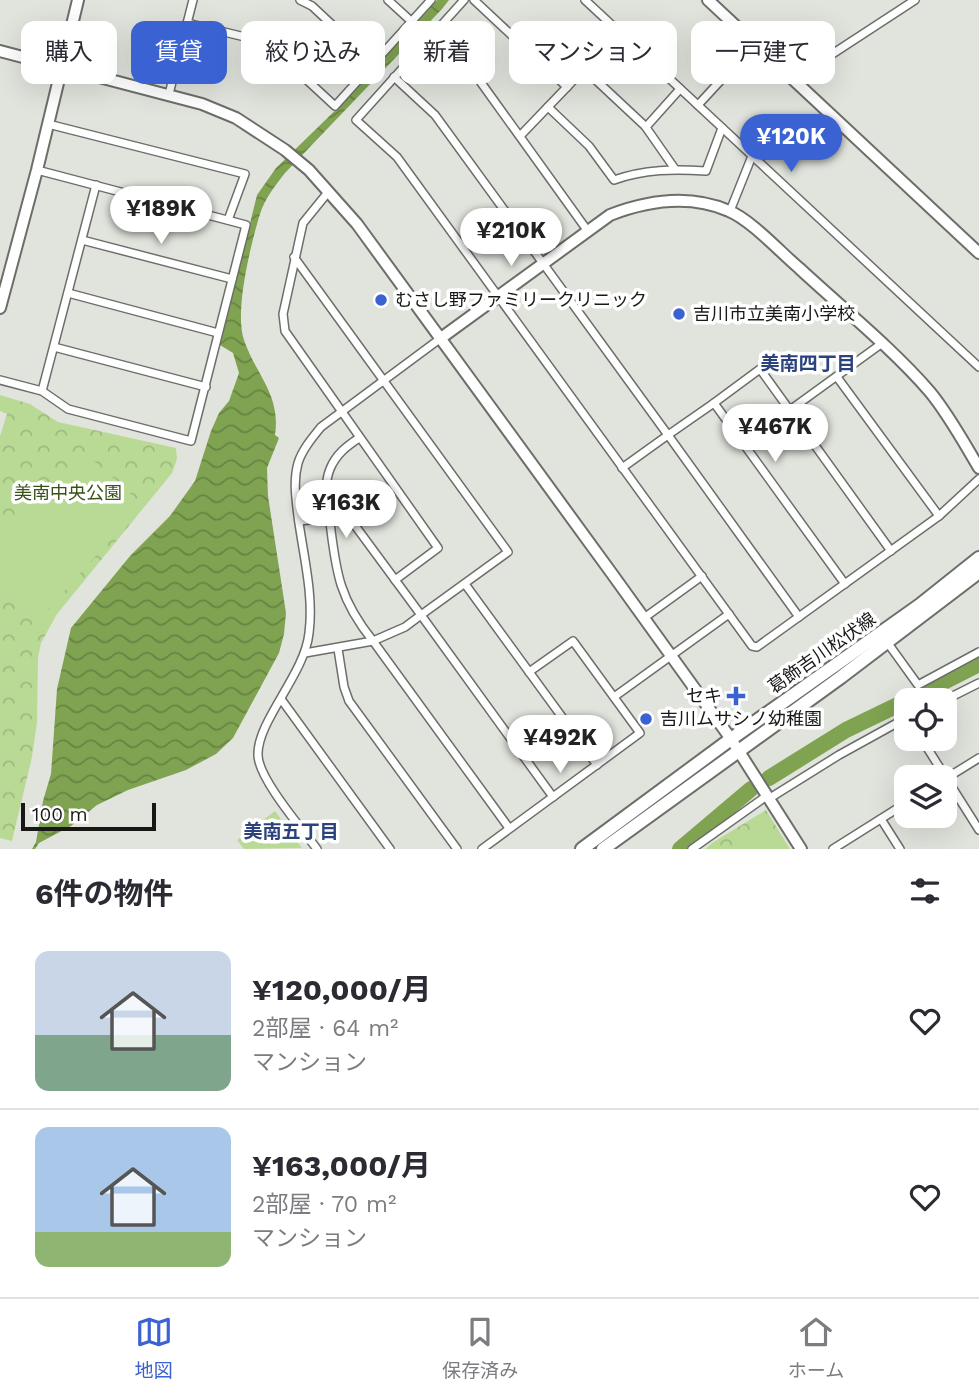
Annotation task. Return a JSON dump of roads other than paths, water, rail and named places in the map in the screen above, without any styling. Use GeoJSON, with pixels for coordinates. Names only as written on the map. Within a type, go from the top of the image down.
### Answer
{"type":"FeatureCollection","features":[{"type":"Feature","properties":{"kind":"main road","name":"葛飾吉川松伏線"},"geometry":{"type":"LineString","coordinates":[[582,849],[919,605],[979,558]]}},
{"type":"Feature","properties":{"kind":"main road","name":"葛飾吉川松伏線"},"geometry":{"type":"LineString","coordinates":[[603,849],[740,751],[979,572]]}},
{"type":"Feature","properties":{"kind":"street"},"geometry":{"type":"LineString","coordinates":[[74,21],[79,0]]}},
{"type":"Feature","properties":{"kind":"street"},"geometry":{"type":"LineString","coordinates":[[187,21],[192,0]]}},
{"type":"Feature","properties":{"kind":"street"},"geometry":{"type":"LineString","coordinates":[[300,0],[312,6],[328,21]]}},
{"type":"Feature","properties":{"kind":"street"},"geometry":{"type":"LineString","coordinates":[[388,0],[410,21]]}},
{"type":"Feature","properties":{"kind":"street"},"geometry":{"type":"LineString","coordinates":[[412,21],[431,0]]}},
{"type":"Feature","properties":{"kind":"street"},"geometry":{"type":"LineString","coordinates":[[445,21],[464,0]]}},
{"type":"Feature","properties":{"kind":"street"},"geometry":{"type":"LineString","coordinates":[[474,0],[566,87]]}},
{"type":"Feature","properties":{"kind":"street"},"geometry":{"type":"LineString","coordinates":[[585,0],[608,21]]}},
{"type":"Feature","properties":{"kind":"street"},"geometry":{"type":"LineString","coordinates":[[708,0],[731,21]]}},
{"type":"Feature","properties":{"kind":"street"},"geometry":{"type":"LineString","coordinates":[[835,52],[915,0]]}},
{"type":"Feature","properties":{"kind":"street"},"geometry":{"type":"LineString","coordinates":[[385,51],[399,35]]}},
{"type":"Feature","properties":{"kind":"street"},"geometry":{"type":"LineString","coordinates":[[0,51],[21,56]]}},
{"type":"Feature","properties":{"kind":"street"},"geometry":{"type":"LineString","coordinates":[[399,72],[356,120],[397,157],[752,646],[757,647],[939,516],[979,479]]}},
{"type":"Feature","properties":{"kind":"street"},"geometry":{"type":"LineString","coordinates":[[394,77],[435,116],[799,617]]}},
{"type":"Feature","properties":{"kind":"street"},"geometry":{"type":"LineString","coordinates":[[117,80],[169,94],[236,118],[285,150],[330,191],[441,338],[672,656],[740,751],[802,849]]}},
{"type":"Feature","properties":{"kind":"street"},"geometry":{"type":"LineString","coordinates":[[0,308],[58,84]]}},
{"type":"Feature","properties":{"kind":"street"},"geometry":{"type":"LineString","coordinates":[[169,94],[172,84]]}},
{"type":"Feature","properties":{"kind":"street"},"geometry":{"type":"LineString","coordinates":[[311,84],[335,106],[355,84]]}},
{"type":"Feature","properties":{"kind":"street"},"geometry":{"type":"LineString","coordinates":[[482,84],[587,230]]}},
{"type":"Feature","properties":{"kind":"street"},"geometry":{"type":"LineString","coordinates":[[520,136],[569,84]]}},
{"type":"Feature","properties":{"kind":"street"},"geometry":{"type":"LineString","coordinates":[[600,84],[646,127],[674,169]]}},
{"type":"Feature","properties":{"kind":"street"},"geometry":{"type":"LineString","coordinates":[[675,84],[979,367]]}},
{"type":"Feature","properties":{"kind":"street"},"geometry":{"type":"LineString","coordinates":[[698,105],[717,84]]}},
{"type":"Feature","properties":{"kind":"street"},"geometry":{"type":"LineString","coordinates":[[799,84],[979,253]]}},
{"type":"Feature","properties":{"kind":"street"},"geometry":{"type":"LineString","coordinates":[[646,127],[680,89]]}},
{"type":"Feature","properties":{"kind":"street"},"geometry":{"type":"LineString","coordinates":[[548,107],[589,146],[614,180],[629,174],[674,169],[706,171],[722,128]]}},
{"type":"Feature","properties":{"kind":"street"},"geometry":{"type":"LineString","coordinates":[[48,124],[244,174],[228,220]]}},
{"type":"Feature","properties":{"kind":"street"},"geometry":{"type":"LineString","coordinates":[[730,211],[752,156]]}},
{"type":"Feature","properties":{"kind":"street"},"geometry":{"type":"LineString","coordinates":[[0,380],[42,391],[68,409],[191,442],[246,225],[37,170]]}},
{"type":"Feature","properties":{"kind":"street"},"geometry":{"type":"LineString","coordinates":[[42,391],[96,186]]}},
{"type":"Feature","properties":{"kind":"street"},"geometry":{"type":"LineString","coordinates":[[330,191],[303,223],[284,314],[285,331],[438,548],[395,580]]}},
{"type":"Feature","properties":{"kind":"street"},"geometry":{"type":"LineString","coordinates":[[317,849],[260,768],[257,756],[264,731],[305,653],[310,617],[295,486],[298,462],[321,427],[610,215],[634,206],[666,200],[694,202],[730,211],[761,234],[930,392],[979,468]]}},
{"type":"Feature","properties":{"kind":"street"},"geometry":{"type":"LineString","coordinates":[[82,240],[233,279]]}},
{"type":"Feature","properties":{"kind":"street"},"geometry":{"type":"LineString","coordinates":[[294,257],[508,552],[405,626],[373,641],[305,653]]}},
{"type":"Feature","properties":{"kind":"street"},"geometry":{"type":"LineString","coordinates":[[68,293],[218,333]]}},
{"type":"Feature","properties":{"kind":"street"},"geometry":{"type":"LineString","coordinates":[[790,410],[881,344]]}},
{"type":"Feature","properties":{"kind":"street"},"geometry":{"type":"LineString","coordinates":[[54,347],[206,387]]}},
{"type":"Feature","properties":{"kind":"street"},"geometry":{"type":"LineString","coordinates":[[622,468],[760,369],[891,551]]}},
{"type":"Feature","properties":{"kind":"street"},"geometry":{"type":"LineString","coordinates":[[837,377],[939,516]]}},
{"type":"Feature","properties":{"kind":"street"},"geometry":{"type":"LineString","coordinates":[[714,403],[845,584]]}},
{"type":"Feature","properties":{"kind":"street"},"geometry":{"type":"LineString","coordinates":[[359,438],[340,453],[330,468],[326,493],[335,565],[345,598],[351,612],[509,828]]}},
{"type":"Feature","properties":{"kind":"street"},"geometry":{"type":"LineString","coordinates":[[299,521],[348,516],[553,797]]}},
{"type":"Feature","properties":{"kind":"street"},"geometry":{"type":"LineString","coordinates":[[644,618],[702,576]]}},
{"type":"Feature","properties":{"kind":"street"},"geometry":{"type":"LineString","coordinates":[[464,584],[597,765]]}},
{"type":"Feature","properties":{"kind":"street"},"geometry":{"type":"LineString","coordinates":[[614,697],[729,614]]}},
{"type":"Feature","properties":{"kind":"street"},"geometry":{"type":"LineString","coordinates":[[482,849],[640,733],[573,641],[529,672]]}},
{"type":"Feature","properties":{"kind":"street"},"geometry":{"type":"LineString","coordinates":[[887,642],[918,685],[979,652]]}},
{"type":"Feature","properties":{"kind":"street"},"geometry":{"type":"LineString","coordinates":[[338,649],[349,701],[457,849]]}},
{"type":"Feature","properties":{"kind":"street"},"geometry":{"type":"LineString","coordinates":[[957,694],[979,683]]}},
{"type":"Feature","properties":{"kind":"street"},"geometry":{"type":"LineString","coordinates":[[281,699],[390,849]]}},
{"type":"Feature","properties":{"kind":"street"},"geometry":{"type":"LineString","coordinates":[[692,849],[769,797],[894,725]]}},
{"type":"Feature","properties":{"kind":"street"},"geometry":{"type":"LineString","coordinates":[[957,771],[979,758]]}},
{"type":"Feature","properties":{"kind":"street"},"geometry":{"type":"LineString","coordinates":[[957,795],[979,830]]}},
{"type":"Feature","properties":{"kind":"street"},"geometry":{"type":"LineString","coordinates":[[833,849],[894,811]]}},
{"type":"Feature","properties":{"kind":"street"},"geometry":{"type":"LineString","coordinates":[[881,819],[900,849]]}},
{"type":"Feature","properties":{"kind":"water"},"geometry":{"type":"Polygon","coordinates":[[[437,0],[449,0],[431,21],[418,21],[437,0]]]}},
{"type":"Feature","properties":{"kind":"water"},"geometry":{"type":"Polygon","coordinates":[[[399,42],[399,54],[385,69],[385,58],[399,42]]]}},
{"type":"Feature","properties":{"kind":"water"},"geometry":{"type":"Polygon","coordinates":[[[361,84],[370,84],[285,173],[267,197],[252,242],[242,295],[241,328],[244,340],[271,397],[276,421],[275,435],[279,438],[267,468],[268,496],[286,613],[279,653],[233,738],[216,754],[186,770],[128,790],[97,805],[71,826],[32,849],[36,842],[51,774],[57,689],[71,628],[130,556],[170,516],[195,481],[211,431],[219,413],[229,401],[239,373],[233,353],[220,345],[257,195],[276,168],[361,84]]]}},
{"type":"Feature","properties":{"kind":"waterway"},"geometry":{"type":"LineString","coordinates":[[932,688],[979,664]]}},
{"type":"Feature","properties":{"kind":"waterway"},"geometry":{"type":"LineString","coordinates":[[769,778],[846,730],[894,707]]}},
{"type":"Feature","properties":{"kind":"waterway"},"geometry":{"type":"LineString","coordinates":[[680,849],[751,789]]}},
{"type":"Feature","properties":{"kind":"place","name":"むさし野ファミリークリニック"},"geometry":{"type":"Point","coordinates":[381,300]}},
{"type":"Feature","properties":{"kind":"place","name":"吉川市立美南小学校"},"geometry":{"type":"Point","coordinates":[679,314]}},
{"type":"Feature","properties":{"kind":"place","name":"セキ"},"geometry":{"type":"Point","coordinates":[736,696]}},
{"type":"Feature","properties":{"kind":"place","name":"吉川ムサシノ幼稚園"},"geometry":{"type":"Point","coordinates":[646,719]}},
{"type":"Feature","properties":{"kind":"district","name":"美南四丁目"},"geometry":{"type":"Point","coordinates":[808,363]}},
{"type":"Feature","properties":{"kind":"district","name":"美南五丁目"},"geometry":{"type":"Point","coordinates":[291,831]}},
{"type":"Feature","properties":{"kind":"park label","name":"美南中央公園"},"geometry":{"type":"Point","coordinates":[68,493]}}]}
